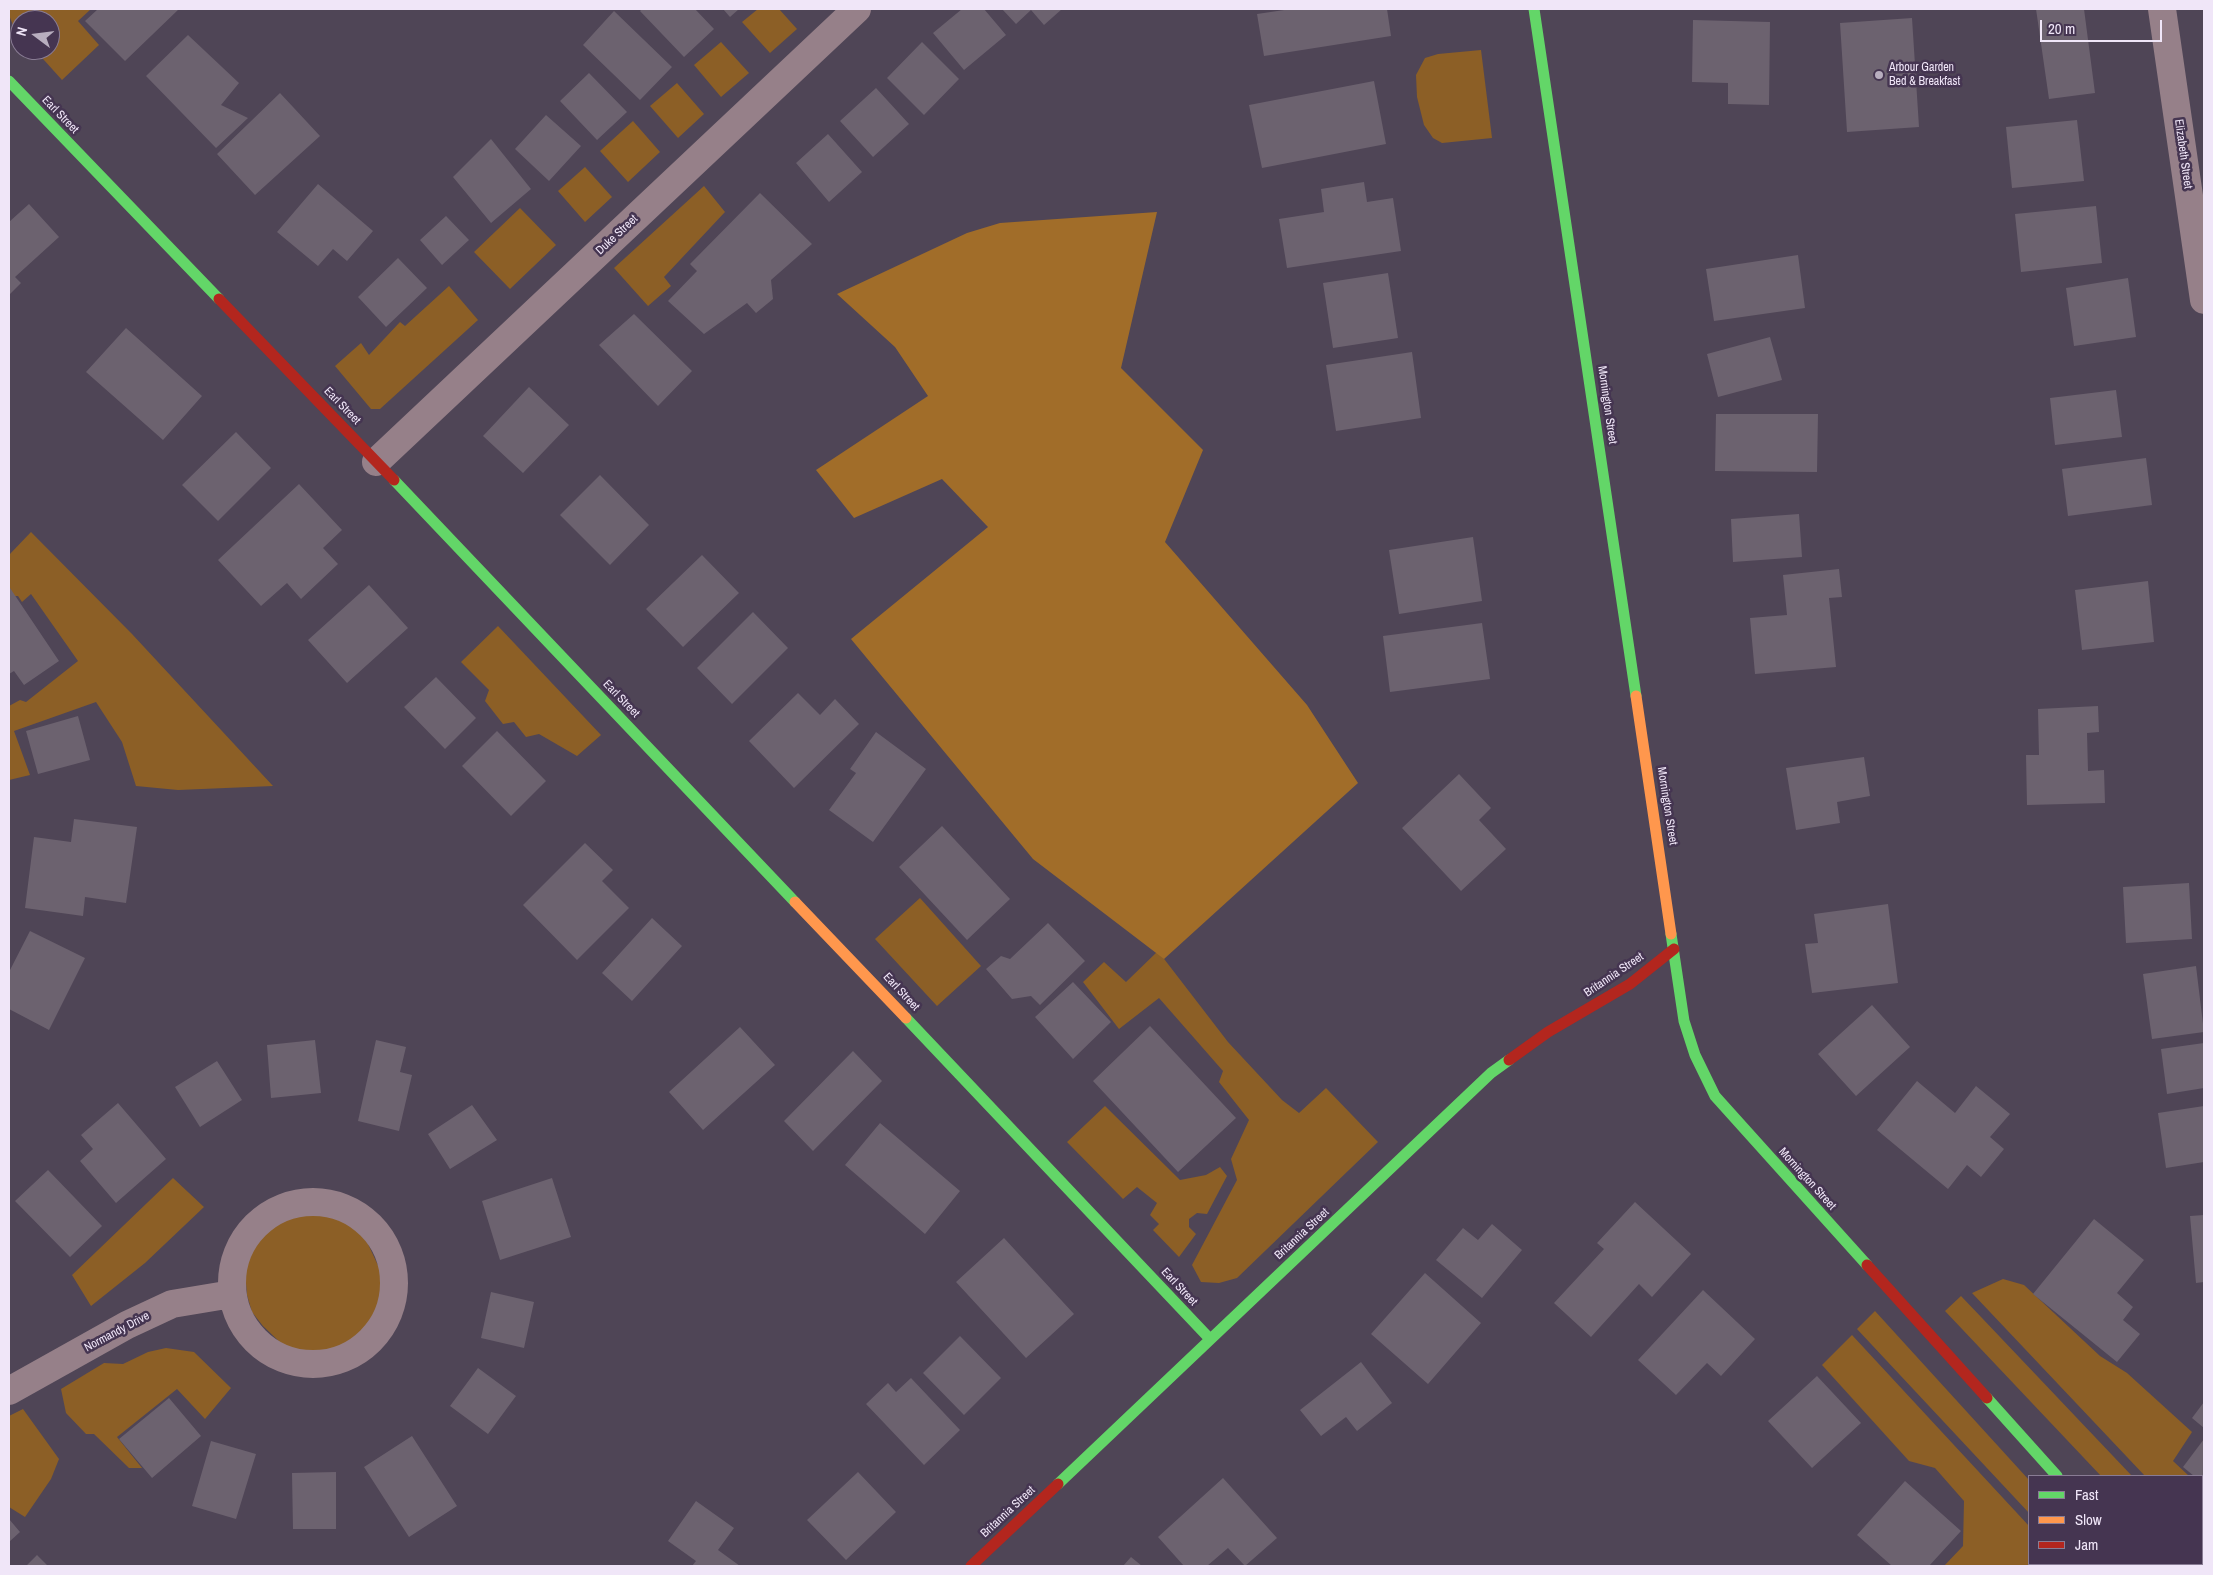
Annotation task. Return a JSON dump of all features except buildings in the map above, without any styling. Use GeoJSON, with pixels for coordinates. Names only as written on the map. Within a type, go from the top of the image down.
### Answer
{"type":"FeatureCollection","features":[{"type":"Feature","properties":{"kind":"street","name":"Duke Street"},"geometry":{"type":"LineString","coordinates":[[376,462],[857,9]]}},
{"type":"Feature","properties":{"kind":"street","name":"Mornington Street"},"geometry":{"type":"LineString","coordinates":[[1534,9],[1684,1021],[1694,1055],[1715,1096],[2056,1475]]}},
{"type":"Feature","properties":{"kind":"street","name":"Elizabeth Street"},"geometry":{"type":"LineString","coordinates":[[2162,9],[2204,300]]}},
{"type":"Feature","properties":{"kind":"street","name":"Earl Street"},"geometry":{"type":"LineString","coordinates":[[9,81],[376,462],[1210,1340]]}},
{"type":"Feature","properties":{"kind":"street","name":"Britannia Street"},"geometry":{"type":"LineString","coordinates":[[971,1566],[1492,1073],[1548,1032],[1630,984],[1674,949]]}},
{"type":"Feature","properties":{"kind":"street"},"geometry":{"type":"LineString","coordinates":[[327,1201],[363,1216],[382,1236],[395,1275],[393,1304],[385,1323],[366,1345],[342,1360],[306,1364],[278,1356],[259,1343],[241,1321],[232,1294],[233,1267],[243,1240],[262,1219],[298,1202],[327,1201]]}},
{"type":"Feature","properties":{"kind":"street","name":"Normandy Drive"},"geometry":{"type":"LineString","coordinates":[[9,1391],[127,1325],[172,1304],[232,1294]]}},
{"type":"Feature","properties":{"kind":"shaded area"},"geometry":{"type":"Polygon","coordinates":[[[9,9],[91,9],[78,21],[99,45],[62,80],[44,60],[60,60],[60,10],[10,10],[10,18],[9,9]]]}},
{"type":"Feature","properties":{"kind":"shaded area"},"geometry":{"type":"Polygon","coordinates":[[[758,9],[779,9],[797,29],[770,53],[742,22],[758,9]]]}},
{"type":"Feature","properties":{"kind":"shaded area"},"geometry":{"type":"Polygon","coordinates":[[[721,42],[749,73],[721,97],[694,65],[721,42]]]}},
{"type":"Feature","properties":{"kind":"shaded area"},"geometry":{"type":"Polygon","coordinates":[[[1481,50],[1492,138],[1442,143],[1433,138],[1424,125],[1417,97],[1416,75],[1425,58],[1438,54],[1481,50]]]}},
{"type":"Feature","properties":{"kind":"shaded area"},"geometry":{"type":"Polygon","coordinates":[[[677,83],[704,114],[678,138],[650,106],[677,83]]]}},
{"type":"Feature","properties":{"kind":"shaded area"},"geometry":{"type":"Polygon","coordinates":[[[633,121],[660,152],[628,182],[600,151],[633,121]]]}},
{"type":"Feature","properties":{"kind":"shaded area"},"geometry":{"type":"Polygon","coordinates":[[[585,167],[612,197],[585,222],[558,191],[585,167]]]}},
{"type":"Feature","properties":{"kind":"shaded area"},"geometry":{"type":"Polygon","coordinates":[[[704,186],[725,212],[664,277],[671,286],[648,306],[614,268],[704,186]]]}},
{"type":"Feature","properties":{"kind":"shaded area"},"geometry":{"type":"Polygon","coordinates":[[[520,208],[556,245],[510,289],[474,252],[520,208]]]}},
{"type":"Feature","properties":{"kind":"shaded area"},"geometry":{"type":"Polygon","coordinates":[[[1157,212],[1121,368],[1203,450],[1165,542],[1307,705],[1358,783],[1164,959],[1033,859],[851,639],[988,527],[942,479],[854,518],[816,470],[928,396],[895,347],[837,294],[967,233],[1000,223],[1157,212]]]}},
{"type":"Feature","properties":{"kind":"shaded area"},"geometry":{"type":"Polygon","coordinates":[[[449,286],[478,320],[380,409],[371,409],[335,366],[361,343],[369,355],[400,322],[405,326],[449,286]]]}},
{"type":"Feature","properties":{"kind":"shaded area"},"geometry":{"type":"Polygon","coordinates":[[[31,532],[132,634],[273,786],[178,790],[136,786],[122,742],[96,702],[14,731],[30,775],[9,780],[9,706],[20,700],[26,702],[78,661],[31,594],[22,602],[18,596],[9,596],[9,555],[31,532]]]}},
{"type":"Feature","properties":{"kind":"shaded area"},"geometry":{"type":"Polygon","coordinates":[[[498,626],[601,735],[577,756],[539,734],[526,737],[514,722],[503,724],[485,701],[489,690],[461,662],[498,626]]]}},
{"type":"Feature","properties":{"kind":"shaded area"},"geometry":{"type":"Polygon","coordinates":[[[920,898],[981,966],[937,1006],[875,939],[920,898]]]}},
{"type":"Feature","properties":{"kind":"shaded area"},"geometry":{"type":"Polygon","coordinates":[[[1158,951],[1228,1042],[1282,1100],[1299,1113],[1326,1088],[1378,1142],[1237,1278],[1219,1283],[1201,1282],[1192,1265],[1237,1180],[1231,1159],[1249,1120],[1219,1082],[1223,1071],[1159,998],[1119,1029],[1083,982],[1104,962],[1126,982],[1158,951]]]}},
{"type":"Feature","properties":{"kind":"shaded area"},"geometry":{"type":"Polygon","coordinates":[[[1105,1106],[1180,1180],[1206,1175],[1220,1167],[1227,1176],[1207,1214],[1197,1213],[1189,1219],[1189,1227],[1196,1234],[1179,1257],[1153,1230],[1159,1224],[1150,1215],[1157,1203],[1137,1187],[1123,1199],[1067,1142],[1105,1106]]]}},
{"type":"Feature","properties":{"kind":"shaded area"},"geometry":{"type":"Polygon","coordinates":[[[173,1178],[204,1207],[145,1263],[91,1306],[72,1275],[173,1178]]]}},
{"type":"Feature","properties":{"kind":"shaded area"},"geometry":{"type":"Polygon","coordinates":[[[321,1213],[355,1227],[368,1244],[382,1274],[379,1307],[360,1336],[335,1349],[313,1352],[285,1347],[263,1326],[252,1312],[247,1295],[245,1271],[253,1249],[270,1228],[295,1214],[321,1213]]]}},
{"type":"Feature","properties":{"kind":"shaded area"},"geometry":{"type":"Polygon","coordinates":[[[2003,1279],[2024,1285],[2100,1356],[2127,1373],[2192,1432],[2173,1461],[2188,1475],[2144,1475],[1972,1293],[2003,1279]]]}},
{"type":"Feature","properties":{"kind":"shaded area"},"geometry":{"type":"Polygon","coordinates":[[[1961,1296],[2131,1475],[2100,1475],[1945,1311],[1961,1296]]]}},
{"type":"Feature","properties":{"kind":"shaded area"},"geometry":{"type":"Polygon","coordinates":[[[1875,1311],[2028,1479],[2028,1512],[1857,1329],[1875,1311]]]}},
{"type":"Feature","properties":{"kind":"shaded area"},"geometry":{"type":"Polygon","coordinates":[[[1852,1335],[2028,1525],[2028,1565],[2067,1566],[1944,1566],[1963,1546],[1964,1501],[1935,1468],[1909,1461],[1822,1365],[1852,1335]]]}},
{"type":"Feature","properties":{"kind":"shaded area"},"geometry":{"type":"Polygon","coordinates":[[[166,1348],[194,1352],[231,1388],[205,1419],[177,1389],[117,1437],[142,1468],[129,1468],[94,1434],[86,1434],[66,1413],[61,1389],[104,1363],[123,1364],[148,1352],[166,1348]]]}},
{"type":"Feature","properties":{"kind":"shaded area"},"geometry":{"type":"Polygon","coordinates":[[[23,1409],[59,1459],[51,1479],[25,1517],[9,1507],[9,1416],[23,1409]]]}},
{"type":"Feature","properties":{"kind":"traffic: fast"},"geometry":{"type":"LineString","coordinates":[[1534,9],[1636,696]]}},
{"type":"Feature","properties":{"kind":"traffic: fast"},"geometry":{"type":"LineString","coordinates":[[9,81],[219,299]]}},
{"type":"Feature","properties":{"kind":"traffic: fast"},"geometry":{"type":"LineString","coordinates":[[394,480],[795,902]]}},
{"type":"Feature","properties":{"kind":"traffic: fast"},"geometry":{"type":"LineString","coordinates":[[1671,934],[1684,1021],[1695,1055],[1715,1096],[1867,1265]]}},
{"type":"Feature","properties":{"kind":"traffic: fast"},"geometry":{"type":"LineString","coordinates":[[906,1018],[1210,1339]]}},
{"type":"Feature","properties":{"kind":"traffic: fast"},"geometry":{"type":"LineString","coordinates":[[1058,1484],[1491,1073],[1509,1060]]}},
{"type":"Feature","properties":{"kind":"traffic: fast"},"geometry":{"type":"LineString","coordinates":[[1987,1398],[2056,1475]]}},
{"type":"Feature","properties":{"kind":"traffic: slow"},"geometry":{"type":"LineString","coordinates":[[1636,696],[1671,934]]}},
{"type":"Feature","properties":{"kind":"traffic: slow"},"geometry":{"type":"LineString","coordinates":[[795,902],[906,1018]]}},
{"type":"Feature","properties":{"kind":"traffic: jam"},"geometry":{"type":"LineString","coordinates":[[219,299],[394,480]]}},
{"type":"Feature","properties":{"kind":"traffic: jam"},"geometry":{"type":"LineString","coordinates":[[1509,1060],[1548,1032],[1630,984],[1674,949]]}},
{"type":"Feature","properties":{"kind":"traffic: jam"},"geometry":{"type":"LineString","coordinates":[[1867,1265],[1987,1398]]}},
{"type":"Feature","properties":{"kind":"traffic: jam"},"geometry":{"type":"LineString","coordinates":[[971,1566],[1058,1484]]}},
{"type":"Feature","properties":{"kind":"place","name":"Arbour Garden Bed & Breakfast"},"geometry":{"type":"Point","coordinates":[1879,75]}}]}
